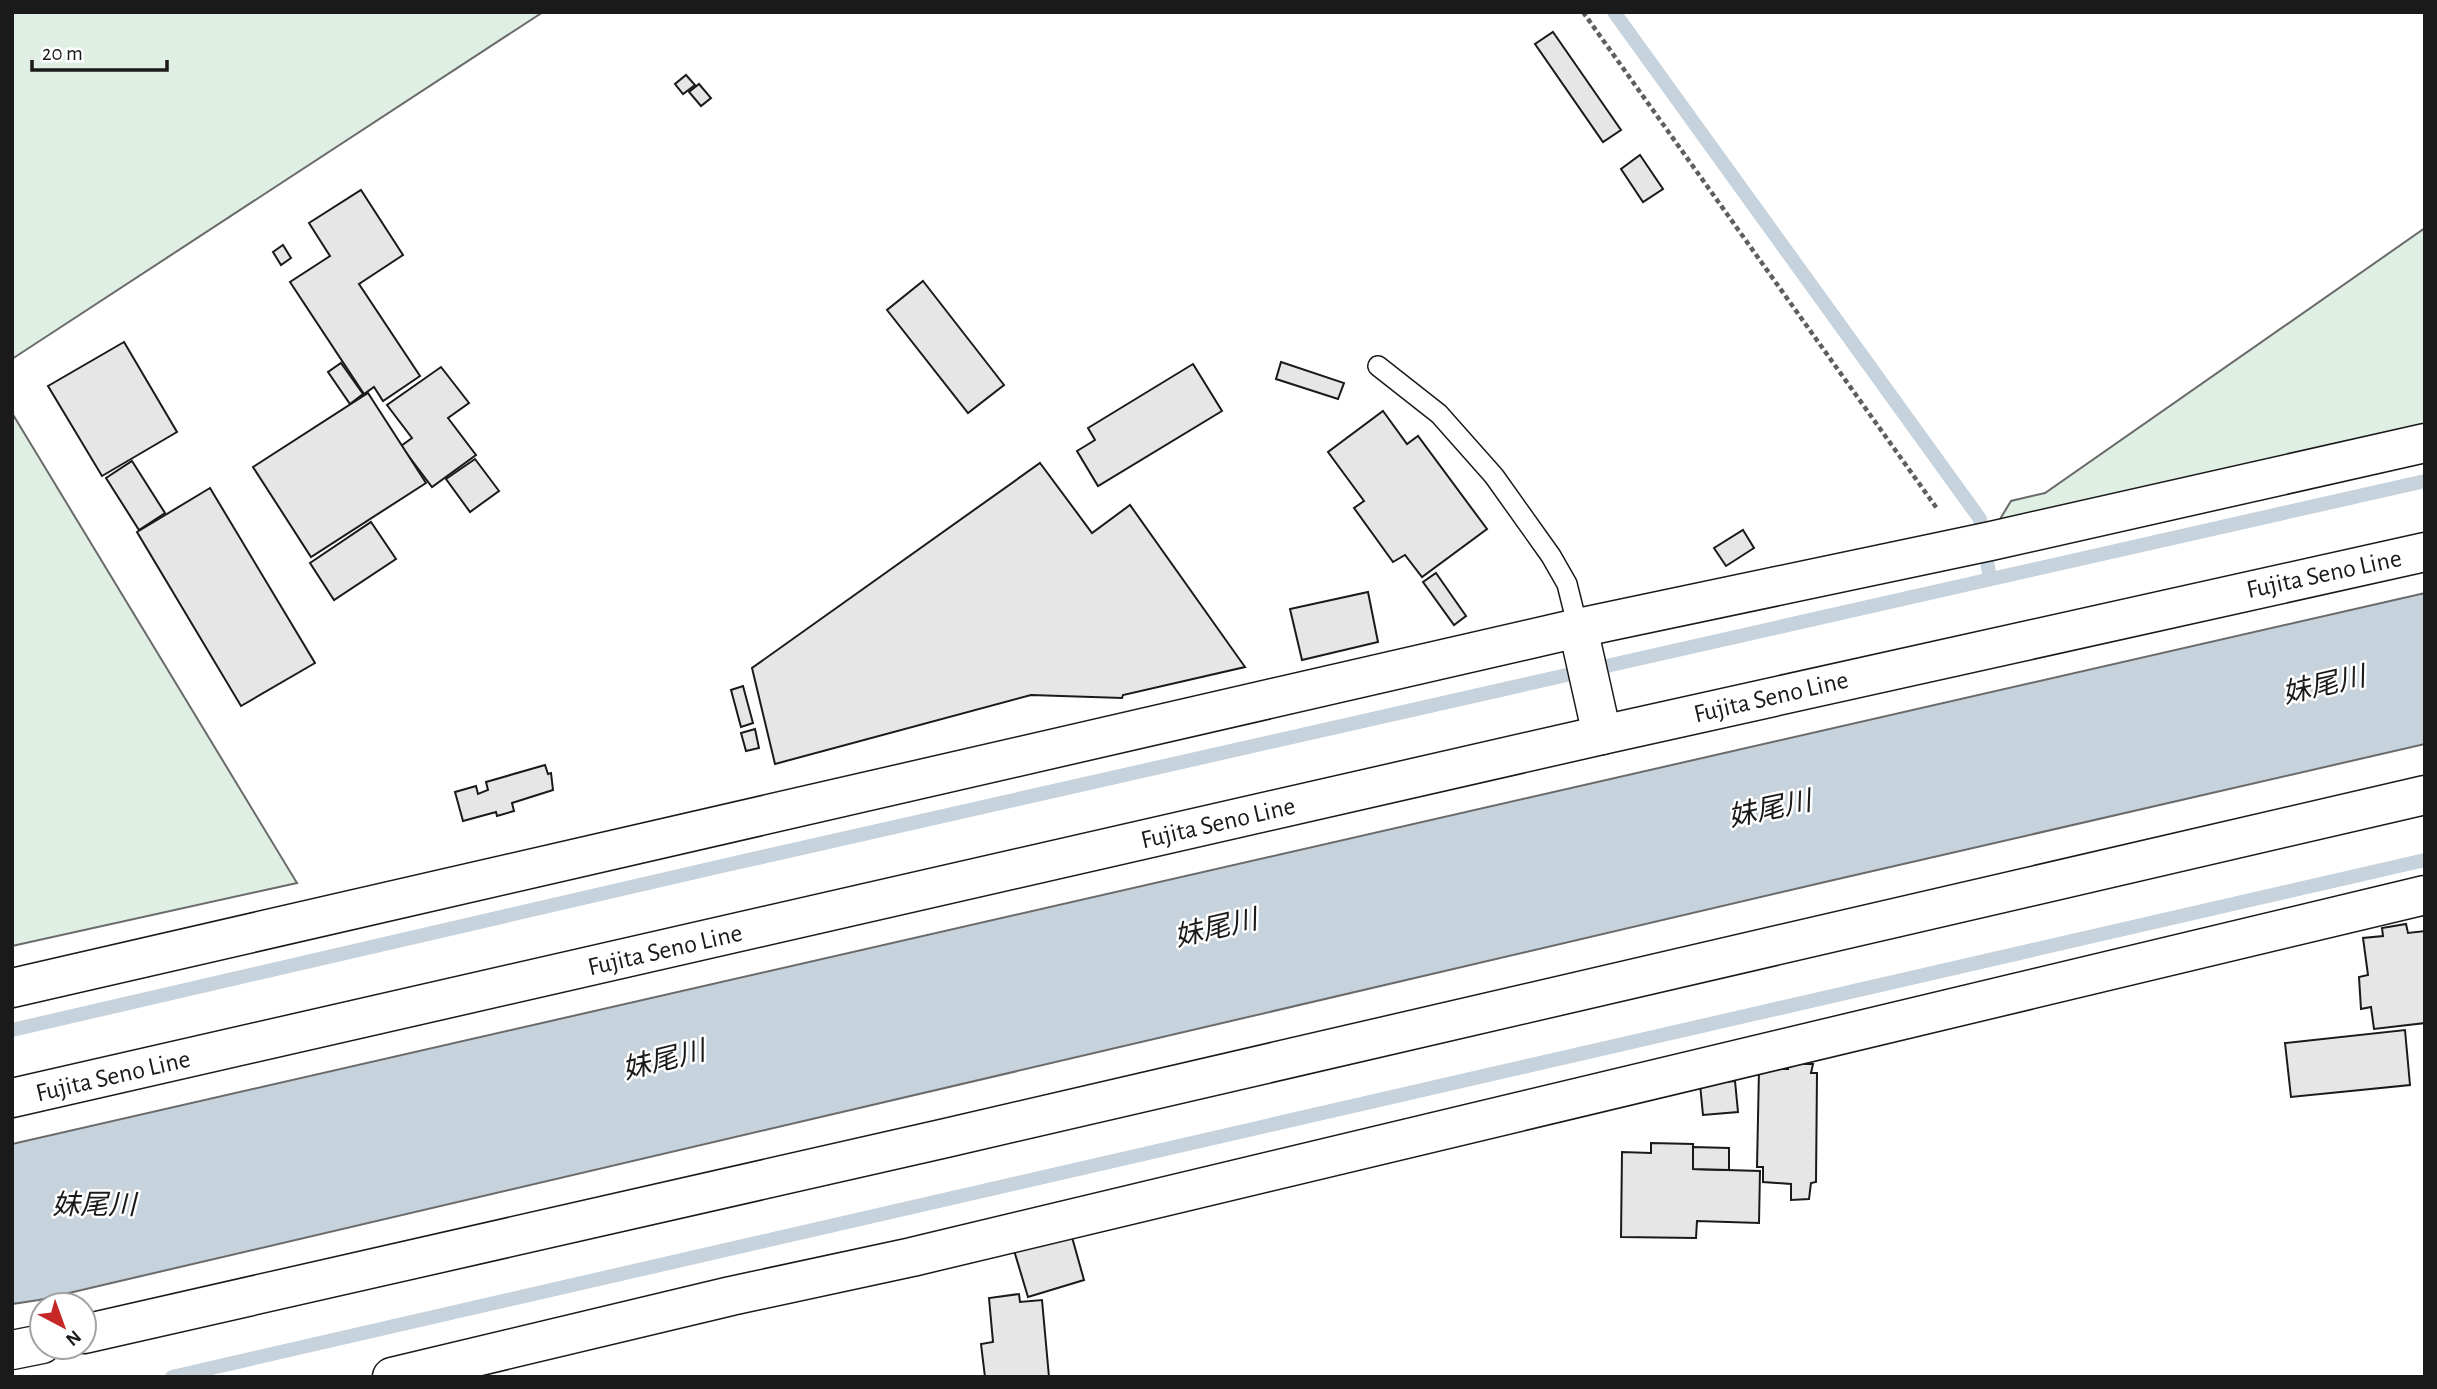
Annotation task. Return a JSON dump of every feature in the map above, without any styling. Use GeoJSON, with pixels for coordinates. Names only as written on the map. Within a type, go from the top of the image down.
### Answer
{"type":"FeatureCollection","features":[{"type":"Feature","properties":{"kind":"street"},"geometry":{"type":"LineString","coordinates":[[12,988],[1584,656],[1976,544],[2425,443]]}},
{"type":"Feature","properties":{"kind":"street","name":"Fujita Seno Line"},"geometry":{"type":"LineString","coordinates":[[12,1098],[1602,735],[2425,552]]}},
{"type":"Feature","properties":{"kind":"street"},"geometry":{"type":"LineString","coordinates":[[1584,656],[1602,735]]}},
{"type":"Feature","properties":{"kind":"street"},"geometry":{"type":"LineString","coordinates":[[98,1331],[919,1144],[2425,795]]}},
{"type":"Feature","properties":{"kind":"street"},"geometry":{"type":"LineString","coordinates":[[392,1377],[731,1296],[912,1257],[2425,895]]}},
{"type":"Feature","properties":{"kind":"lane"},"geometry":{"type":"LineString","coordinates":[[1378,366],[1438,414],[1494,476],[1567,584],[1584,656]]}},
{"type":"Feature","properties":{"kind":"path"},"geometry":{"type":"LineString","coordinates":[[1583,12],[1944,518],[1951,527],[1976,544]]}},
{"type":"Feature","properties":{"kind":"green space"},"geometry":{"type":"Polygon","coordinates":[[[12,12],[543,12],[12,359],[12,12]]]}},
{"type":"Feature","properties":{"kind":"green space"},"geometry":{"type":"Polygon","coordinates":[[[2425,228],[2425,428],[1997,524],[2011,501],[2045,493],[2425,228]]]}},
{"type":"Feature","properties":{"kind":"green space"},"geometry":{"type":"Polygon","coordinates":[[[12,413],[297,883],[12,946],[12,413]]]}},
{"type":"Feature","properties":{"kind":"water","name":"妹尾川"},"geometry":{"type":"Polygon","coordinates":[[[2425,593],[2425,744],[77,1291],[28,1291],[28,1302],[12,1304],[12,1144],[2425,593]]]}},
{"type":"Feature","properties":{"kind":"building"},"geometry":{"type":"Polygon","coordinates":[[[1553,32],[1621,130],[1603,142],[1535,44],[1553,32]]]}},
{"type":"Feature","properties":{"kind":"building"},"geometry":{"type":"Polygon","coordinates":[[[686,75],[695,85],[683,94],[675,84],[686,75]]]}},
{"type":"Feature","properties":{"kind":"building"},"geometry":{"type":"Polygon","coordinates":[[[699,84],[711,98],[701,106],[689,92],[699,84]]]}},
{"type":"Feature","properties":{"kind":"building"},"geometry":{"type":"Polygon","coordinates":[[[1640,155],[1663,189],[1643,202],[1621,169],[1640,155]]]}},
{"type":"Feature","properties":{"kind":"building"},"geometry":{"type":"Polygon","coordinates":[[[361,190],[403,255],[359,284],[420,376],[383,401],[374,387],[364,394],[290,282],[330,256],[309,223],[361,190]]]}},
{"type":"Feature","properties":{"kind":"building"},"geometry":{"type":"Polygon","coordinates":[[[283,245],[291,258],[281,265],[273,252],[283,245]]]}},
{"type":"Feature","properties":{"kind":"building"},"geometry":{"type":"Polygon","coordinates":[[[923,281],[1004,385],[968,413],[887,310],[923,281]]]}},
{"type":"Feature","properties":{"kind":"building"},"geometry":{"type":"Polygon","coordinates":[[[124,342],[177,432],[102,476],[48,386],[124,342]]]}},
{"type":"Feature","properties":{"kind":"building"},"geometry":{"type":"Polygon","coordinates":[[[1281,362],[1344,383],[1338,399],[1276,379],[1281,362]]]}},
{"type":"Feature","properties":{"kind":"building"},"geometry":{"type":"Polygon","coordinates":[[[341,363],[363,394],[350,404],[328,372],[341,363]]]}},
{"type":"Feature","properties":{"kind":"building"},"geometry":{"type":"Polygon","coordinates":[[[1193,364],[1222,411],[1098,486],[1077,451],[1095,440],[1088,428],[1193,364]]]}},
{"type":"Feature","properties":{"kind":"building"},"geometry":{"type":"Polygon","coordinates":[[[441,367],[469,403],[448,418],[476,455],[432,487],[401,446],[412,438],[387,405],[441,367]]]}},
{"type":"Feature","properties":{"kind":"building"},"geometry":{"type":"Polygon","coordinates":[[[368,393],[426,483],[311,557],[253,467],[368,393]]]}},
{"type":"Feature","properties":{"kind":"building"},"geometry":{"type":"Polygon","coordinates":[[[1383,411],[1407,444],[1418,436],[1487,529],[1422,577],[1405,555],[1393,562],[1354,508],[1364,501],[1328,452],[1383,411]]]}},
{"type":"Feature","properties":{"kind":"building"},"geometry":{"type":"Polygon","coordinates":[[[475,459],[499,491],[470,512],[446,479],[475,459]]]}},
{"type":"Feature","properties":{"kind":"building"},"geometry":{"type":"Polygon","coordinates":[[[132,461],[165,513],[139,530],[106,478],[132,461]]]}},
{"type":"Feature","properties":{"kind":"building"},"geometry":{"type":"Polygon","coordinates":[[[1040,463],[1092,533],[1130,505],[1245,667],[1123,695],[1122,698],[1031,695],[775,764],[752,668],[1040,463]]]}},
{"type":"Feature","properties":{"kind":"building"},"geometry":{"type":"Polygon","coordinates":[[[210,488],[315,663],[241,706],[137,532],[210,488]]]}},
{"type":"Feature","properties":{"kind":"building"},"geometry":{"type":"Polygon","coordinates":[[[371,522],[396,559],[334,600],[310,563],[371,522]]]}},
{"type":"Feature","properties":{"kind":"building"},"geometry":{"type":"Polygon","coordinates":[[[1743,530],[1754,548],[1726,566],[1714,548],[1743,530]]]}},
{"type":"Feature","properties":{"kind":"building"},"geometry":{"type":"Polygon","coordinates":[[[1436,573],[1466,616],[1454,625],[1423,582],[1436,573]]]}},
{"type":"Feature","properties":{"kind":"building"},"geometry":{"type":"Polygon","coordinates":[[[1368,592],[1378,642],[1302,660],[1290,609],[1368,592]]]}},
{"type":"Feature","properties":{"kind":"building"},"geometry":{"type":"Polygon","coordinates":[[[743,686],[753,723],[741,727],[731,690],[743,686]]]}},
{"type":"Feature","properties":{"kind":"building"},"geometry":{"type":"Polygon","coordinates":[[[755,729],[759,748],[746,751],[741,733],[755,729]]]}},
{"type":"Feature","properties":{"kind":"building"},"geometry":{"type":"Polygon","coordinates":[[[545,765],[548,774],[551,773],[553,790],[512,803],[514,811],[497,816],[496,812],[463,821],[455,792],[476,786],[478,794],[488,790],[486,782],[545,765]]]}},
{"type":"Feature","properties":{"kind":"building"},"geometry":{"type":"Polygon","coordinates":[[[2406,924],[2408,933],[2425,931],[2425,1023],[2374,1029],[2371,1007],[2361,1009],[2359,977],[2368,975],[2363,938],[2383,936],[2382,928],[2406,924]]]}},
{"type":"Feature","properties":{"kind":"building"},"geometry":{"type":"Polygon","coordinates":[[[2405,1030],[2410,1085],[2291,1097],[2285,1043],[2405,1030]]]}},
{"type":"Feature","properties":{"kind":"building"},"geometry":{"type":"Polygon","coordinates":[[[1788,1064],[1813,1064],[1811,1073],[1817,1073],[1816,1182],[1811,1183],[1809,1199],[1791,1200],[1791,1184],[1763,1182],[1763,1167],[1757,1167],[1759,1069],[1788,1069],[1788,1064]]]}},
{"type":"Feature","properties":{"kind":"building"},"geometry":{"type":"Polygon","coordinates":[[[1735,1081],[1738,1112],[1703,1115],[1700,1084],[1735,1081]]]}},
{"type":"Feature","properties":{"kind":"building"},"geometry":{"type":"Polygon","coordinates":[[[1651,1143],[1693,1144],[1693,1169],[1760,1171],[1759,1223],[1697,1221],[1696,1238],[1621,1237],[1622,1152],[1651,1153],[1651,1143]]]}},
{"type":"Feature","properties":{"kind":"building"},"geometry":{"type":"Polygon","coordinates":[[[1693,1147],[1729,1148],[1729,1170],[1693,1169],[1693,1147]]]}},
{"type":"Feature","properties":{"kind":"building"},"geometry":{"type":"Polygon","coordinates":[[[1070,1230],[1084,1280],[1028,1297],[1013,1247],[1070,1230]]]}},
{"type":"Feature","properties":{"kind":"building"},"geometry":{"type":"Polygon","coordinates":[[[1019,1294],[1020,1302],[1042,1300],[1049,1377],[985,1377],[981,1344],[993,1342],[989,1298],[1019,1294]]]}},
{"type":"Feature","properties":{"kind":"waterway"},"geometry":{"type":"LineString","coordinates":[[1614,12],[1980,519],[1990,579]]}},
{"type":"Feature","properties":{"kind":"waterway"},"geometry":{"type":"LineString","coordinates":[[12,1030],[722,866],[2425,481]]}},
{"type":"Feature","properties":{"kind":"waterway"},"geometry":{"type":"LineString","coordinates":[[172,1377],[2425,860]]}}]}
